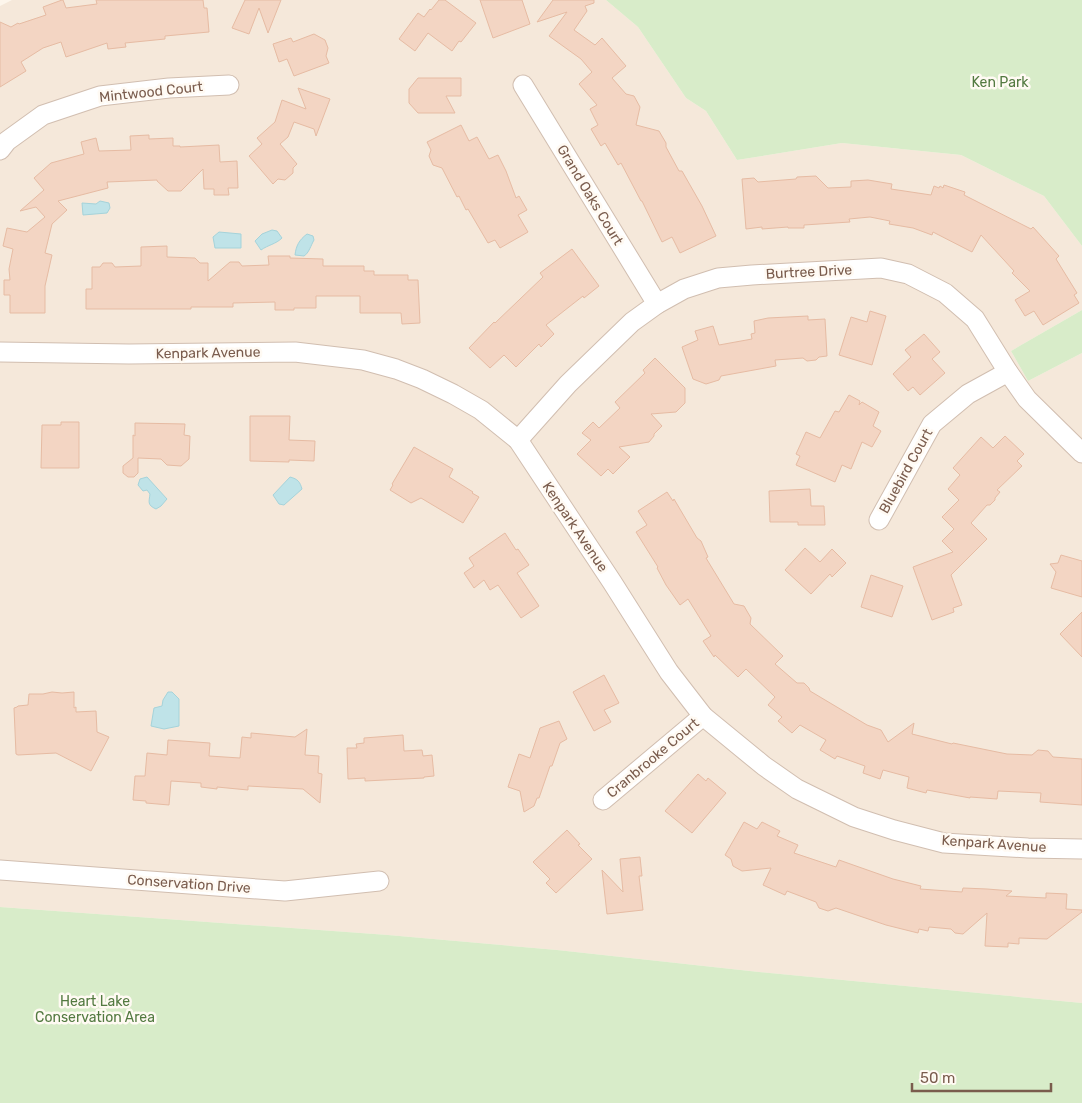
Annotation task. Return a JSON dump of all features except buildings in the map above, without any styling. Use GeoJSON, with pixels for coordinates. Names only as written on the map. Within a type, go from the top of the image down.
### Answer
{"type":"FeatureCollection","features":[{"type":"Feature","properties":{"kind":"street","name":"Mintwood Court"},"geometry":{"type":"LineString","coordinates":[[0,150],[7,141],[43,115],[100,96],[169,88],[229,85]]}},
{"type":"Feature","properties":{"kind":"street","name":"Grand Oaks Court"},"geometry":{"type":"LineString","coordinates":[[523,85],[657,304]]}},
{"type":"Feature","properties":{"kind":"street","name":"Burtree Drive"},"geometry":{"type":"LineString","coordinates":[[518,440],[568,384],[632,322],[657,304],[684,289],[718,278],[880,268],[908,274],[945,293],[975,319],[1027,399],[1082,453]]}},
{"type":"Feature","properties":{"kind":"street","name":"Kenpark Avenue"},"geometry":{"type":"LineString","coordinates":[[0,352],[129,354],[295,352],[363,360],[396,369],[422,379],[481,410],[518,440],[670,672],[703,716],[764,766],[797,789],[854,817],[894,830],[944,843],[1082,849]]}},
{"type":"Feature","properties":{"kind":"street","name":"Bluebird Court"},"geometry":{"type":"LineString","coordinates":[[879,520],[932,424],[968,394],[1008,372]]}},
{"type":"Feature","properties":{"kind":"street","name":"Cranbrooke Court"},"geometry":{"type":"LineString","coordinates":[[603,800],[703,716]]}},
{"type":"Feature","properties":{"kind":"street","name":"Conservation Drive"},"geometry":{"type":"LineString","coordinates":[[0,870],[284,891],[379,881]]}},
{"type":"Feature","properties":{"kind":"shaded area"},"geometry":{"type":"Polygon","coordinates":[[[12,0],[606,0],[638,27],[686,98],[706,111],[737,160],[842,143],[961,155],[1044,196],[1082,246],[1082,310],[1011,351],[1028,381],[1082,353],[1082,1003],[759,972],[557,950],[388,935],[0,907],[0,6],[12,0]]]}},
{"type":"Feature","properties":{"kind":"green space","name":"Ken Park"},"geometry":{"type":"Polygon","coordinates":[[[606,0],[1082,0],[1082,246],[1044,196],[961,155],[842,143],[737,160],[706,111],[686,98],[638,27],[606,0]]]}},
{"type":"Feature","properties":{"kind":"green space"},"geometry":{"type":"Polygon","coordinates":[[[1082,310],[1082,353],[1028,381],[1011,351],[1082,310]]]}},
{"type":"Feature","properties":{"kind":"green space","name":"Heart Lake Conservation Area"},"geometry":{"type":"Polygon","coordinates":[[[0,907],[388,935],[557,950],[759,972],[1082,1003],[1082,1103],[0,1103],[0,907]]]}},
{"type":"Feature","properties":{"kind":"water"},"geometry":{"type":"Polygon","coordinates":[[[100,201],[109,203],[110,208],[107,213],[83,215],[82,203],[96,204],[100,201]]]}},
{"type":"Feature","properties":{"kind":"water"},"geometry":{"type":"Polygon","coordinates":[[[272,230],[277,231],[282,238],[261,250],[255,241],[262,234],[272,230]]]}},
{"type":"Feature","properties":{"kind":"water"},"geometry":{"type":"Polygon","coordinates":[[[219,232],[241,234],[241,248],[215,248],[213,237],[219,232]]]}},
{"type":"Feature","properties":{"kind":"water"},"geometry":{"type":"Polygon","coordinates":[[[307,234],[313,236],[314,240],[309,251],[304,256],[295,255],[298,243],[307,234]]]}},
{"type":"Feature","properties":{"kind":"water"},"geometry":{"type":"Polygon","coordinates":[[[147,477],[167,499],[156,509],[150,505],[150,494],[147,490],[143,491],[138,485],[140,479],[147,477]]]}},
{"type":"Feature","properties":{"kind":"water"},"geometry":{"type":"Polygon","coordinates":[[[290,477],[298,481],[302,489],[284,505],[279,504],[273,495],[290,477]]]}},
{"type":"Feature","properties":{"kind":"water"},"geometry":{"type":"Polygon","coordinates":[[[168,692],[172,692],[179,699],[179,726],[164,729],[151,726],[154,708],[162,706],[168,692]]]}}]}
